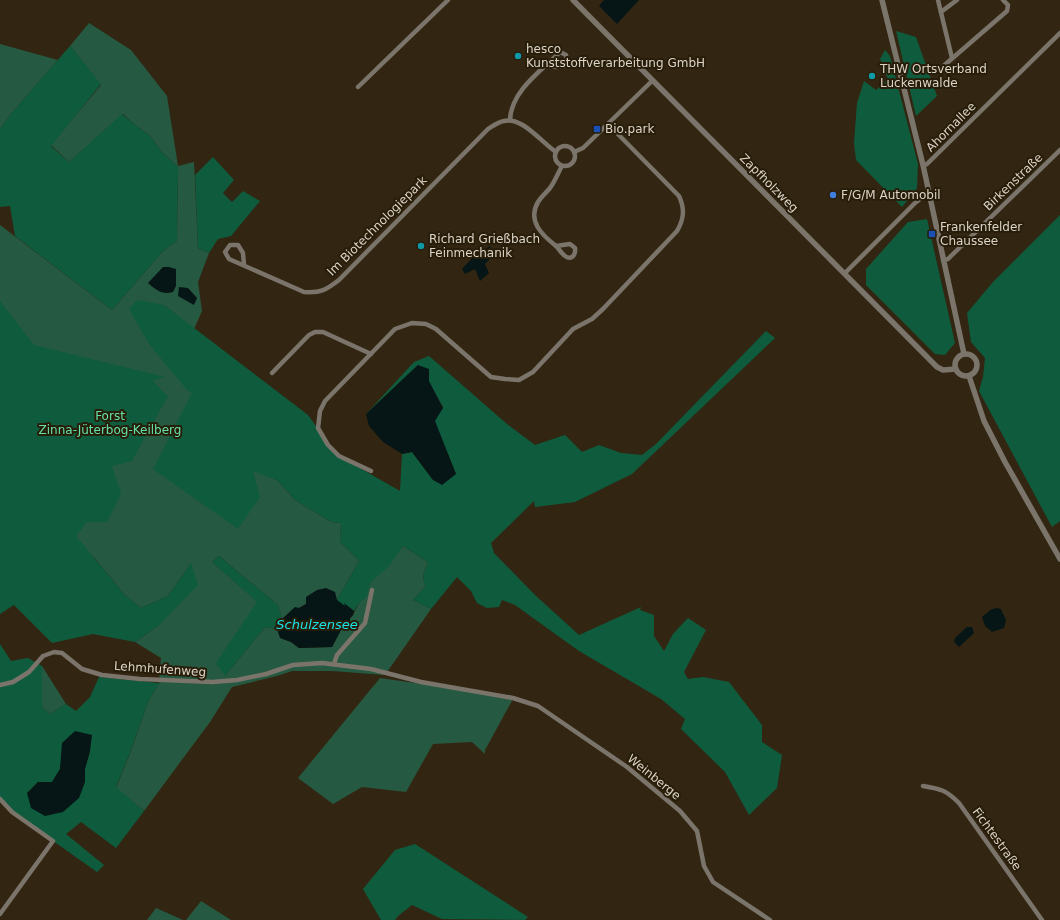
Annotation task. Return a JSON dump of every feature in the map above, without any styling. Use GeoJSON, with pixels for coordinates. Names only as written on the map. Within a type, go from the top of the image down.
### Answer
{"type":"FeatureCollection","features":[{"type":"Feature","properties":{"kind":"street"},"geometry":{"type":"LineString","coordinates":[[358,87],[448,0]]}},
{"type":"Feature","properties":{"kind":"street","name":"Zapfholzweg"},"geometry":{"type":"LineString","coordinates":[[572,0],[937,367],[943,370],[956,369]]}},
{"type":"Feature","properties":{"kind":"street"},"geometry":{"type":"LineString","coordinates":[[882,0],[923,165],[964,354]]}},
{"type":"Feature","properties":{"kind":"street"},"geometry":{"type":"LineString","coordinates":[[938,0],[952,58]]}},
{"type":"Feature","properties":{"kind":"street"},"geometry":{"type":"LineString","coordinates":[[941,12],[957,0]]}},
{"type":"Feature","properties":{"kind":"street"},"geometry":{"type":"LineString","coordinates":[[940,69],[1007,11],[1008,5],[1003,0]]}},
{"type":"Feature","properties":{"kind":"street","name":"Ahornallee"},"geometry":{"type":"LineString","coordinates":[[923,165],[930,162],[1060,33]]}},
{"type":"Feature","properties":{"kind":"street"},"geometry":{"type":"LineString","coordinates":[[546,66],[565,66],[568,61],[566,55],[560,52],[521,90],[512,105],[510,120],[519,122],[556,152]]}},
{"type":"Feature","properties":{"kind":"street"},"geometry":{"type":"LineString","coordinates":[[574,152],[583,148],[652,81]]}},
{"type":"Feature","properties":{"kind":"street","name":"Im Biotechnologiepark"},"geometry":{"type":"LineString","coordinates":[[244,265],[243,254],[238,245],[230,245],[225,252],[229,259],[304,292],[317,293],[326,289],[339,280],[488,129],[504,120],[510,120]]}},
{"type":"Feature","properties":{"kind":"street"},"geometry":{"type":"LineString","coordinates":[[371,471],[339,456],[328,445],[318,428],[320,411],[325,401],[395,329],[412,323],[426,324],[436,329],[491,377],[519,380],[533,372],[573,329],[592,319],[603,309],[677,231],[682,223],[683,215],[681,201],[676,192],[608,124]]}},
{"type":"Feature","properties":{"kind":"street"},"geometry":{"type":"LineString","coordinates":[[560,147],[570,148],[574,152],[573,162],[568,166],[562,166],[555,160],[556,152],[560,147]]}},
{"type":"Feature","properties":{"kind":"street","name":"Birkenstraße"},"geometry":{"type":"LineString","coordinates":[[943,260],[952,256],[1060,150]]}},
{"type":"Feature","properties":{"kind":"street"},"geometry":{"type":"LineString","coordinates":[[556,246],[545,237],[538,228],[535,221],[534,211],[538,202],[550,187],[562,166]]}},
{"type":"Feature","properties":{"kind":"street"},"geometry":{"type":"LineString","coordinates":[[844,273],[915,203],[920,199],[930,196]]}},
{"type":"Feature","properties":{"kind":"street"},"geometry":{"type":"LineString","coordinates":[[272,373],[309,335],[315,332],[323,332],[371,354]]}},
{"type":"Feature","properties":{"kind":"street"},"geometry":{"type":"LineString","coordinates":[[964,354],[972,356],[977,361],[977,369],[969,376],[960,374],[956,369],[956,362],[958,358],[964,354]]}},
{"type":"Feature","properties":{"kind":"street"},"geometry":{"type":"LineString","coordinates":[[969,376],[984,421],[1016,482],[1060,559]]}},
{"type":"Feature","properties":{"kind":"street"},"geometry":{"type":"LineString","coordinates":[[334,664],[337,655],[365,623],[372,590]]}},
{"type":"Feature","properties":{"kind":"street","name":"Lehmhufenweg"},"geometry":{"type":"LineString","coordinates":[[0,685],[13,682],[30,672],[43,656],[54,652],[62,653],[82,668],[102,675],[140,679],[212,682],[244,679],[266,674],[293,665],[322,663],[372,669],[421,682],[484,693]]}},
{"type":"Feature","properties":{"kind":"street","name":"Weinberge"},"geometry":{"type":"LineString","coordinates":[[484,693],[513,698],[538,706],[627,767],[680,811],[697,831],[704,866],[713,882],[770,920]]}},
{"type":"Feature","properties":{"kind":"street","name":"Fichtestraße"},"geometry":{"type":"LineString","coordinates":[[923,786],[940,788],[950,794],[959,803],[1042,920]]}},
{"type":"Feature","properties":{"kind":"street"},"geometry":{"type":"LineString","coordinates":[[0,799],[12,812],[53,841],[0,914]]}},
{"type":"Feature","properties":{"kind":"green space","name":"Forst Zinna-Jüterbog-Keilberg"},"geometry":{"type":"Polygon","coordinates":[[[89,23],[131,50],[167,96],[178,166],[194,162],[198,248],[209,253],[198,282],[202,311],[194,329],[164,305],[268,476],[277,480],[295,500],[331,522],[341,523],[340,542],[359,561],[337,600],[306,604],[299,608],[295,608],[282,619],[278,605],[219,556],[212,562],[258,602],[225,676],[265,627],[277,629],[281,638],[291,642],[299,648],[332,647],[341,630],[353,615],[359,603],[365,597],[370,583],[403,546],[428,562],[423,576],[425,587],[413,600],[431,609],[385,675],[332,671],[292,671],[232,687],[210,722],[144,811],[116,788],[148,702],[159,683],[161,658],[135,642],[158,626],[191,563],[168,596],[141,608],[125,595],[92,555],[0,605],[0,225],[112,310],[163,251],[177,241],[178,167],[162,152],[150,136],[123,114],[69,162],[51,145],[101,85],[70,46],[89,23]]]}},
{"type":"Feature","properties":{"kind":"green space"},"geometry":{"type":"Polygon","coordinates":[[[896,31],[916,37],[937,96],[916,116],[896,31]]]}},
{"type":"Feature","properties":{"kind":"green space"},"geometry":{"type":"Polygon","coordinates":[[[0,44],[58,60],[10,115],[0,129],[0,44]]]}},
{"type":"Feature","properties":{"kind":"green space"},"geometry":{"type":"Polygon","coordinates":[[[70,46],[101,84],[51,146],[69,162],[122,114],[150,136],[162,152],[178,167],[177,241],[163,251],[112,310],[15,236],[10,206],[0,207],[0,129],[10,115],[70,46]]]}},
{"type":"Feature","properties":{"kind":"green space"},"geometry":{"type":"Polygon","coordinates":[[[885,50],[890,56],[918,164],[917,188],[902,207],[856,160],[854,143],[857,103],[864,81],[876,90],[888,79],[880,59],[885,50]]]}},
{"type":"Feature","properties":{"kind":"green space"},"geometry":{"type":"Polygon","coordinates":[[[213,157],[234,180],[223,193],[232,202],[243,191],[260,201],[231,236],[218,239],[209,253],[198,248],[195,175],[213,157]]]}},
{"type":"Feature","properties":{"kind":"green space"},"geometry":{"type":"Polygon","coordinates":[[[1060,215],[1060,521],[1052,527],[979,391],[983,377],[985,358],[971,342],[967,313],[993,282],[1060,215]]]}},
{"type":"Feature","properties":{"kind":"green space"},"geometry":{"type":"Polygon","coordinates":[[[927,219],[955,343],[945,355],[935,354],[866,285],[866,269],[908,222],[927,219]]]}},
{"type":"Feature","properties":{"kind":"green space"},"geometry":{"type":"Polygon","coordinates":[[[137,300],[164,305],[308,415],[337,455],[400,491],[402,454],[412,452],[433,480],[456,474],[434,421],[443,407],[418,365],[366,414],[414,362],[429,356],[507,424],[535,445],[565,435],[582,452],[599,445],[621,453],[642,455],[656,444],[766,331],[775,338],[632,474],[575,502],[535,507],[534,501],[491,543],[494,553],[535,595],[579,635],[641,607],[640,610],[654,615],[654,636],[664,651],[673,634],[688,618],[706,630],[684,672],[688,679],[703,677],[729,682],[762,725],[762,742],[782,755],[777,788],[749,815],[725,772],[681,729],[685,719],[661,699],[579,651],[515,605],[502,600],[499,607],[487,608],[477,603],[471,591],[457,577],[431,609],[413,600],[425,587],[423,576],[428,562],[403,546],[390,565],[370,583],[367,596],[359,603],[354,611],[345,604],[346,608],[337,600],[359,561],[340,542],[341,523],[331,522],[295,500],[277,480],[253,471],[260,497],[238,529],[153,469],[192,393],[187,390],[149,344],[129,309],[137,300]]]}},
{"type":"Feature","properties":{"kind":"green space","name":"Forst Zinna-Jüterbog-Keilberg"},"geometry":{"type":"Polygon","coordinates":[[[0,301],[34,345],[165,377],[153,381],[168,396],[132,461],[112,466],[121,494],[107,522],[87,522],[76,536],[125,595],[141,608],[168,596],[191,563],[198,585],[158,626],[135,642],[93,634],[52,643],[14,605],[0,614],[0,301]]]}},
{"type":"Feature","properties":{"kind":"green space"},"geometry":{"type":"Polygon","coordinates":[[[219,556],[278,605],[282,619],[277,629],[265,627],[225,676],[216,663],[257,602],[212,562],[219,556]]]}},
{"type":"Feature","properties":{"kind":"green space"},"geometry":{"type":"Polygon","coordinates":[[[0,644],[11,661],[28,658],[42,666],[42,707],[50,714],[66,704],[76,711],[90,697],[99,677],[159,683],[148,702],[116,787],[144,811],[116,848],[81,822],[66,834],[104,865],[97,872],[12,812],[0,799],[0,644]],[[63,743],[60,769],[52,782],[38,782],[27,793],[85,782],[85,769],[90,751],[63,743]]]}},
{"type":"Feature","properties":{"kind":"green space"},"geometry":{"type":"Polygon","coordinates":[[[42,666],[66,704],[50,714],[42,707],[42,666]]]}},
{"type":"Feature","properties":{"kind":"green space"},"geometry":{"type":"Polygon","coordinates":[[[380,678],[514,697],[485,750],[485,754],[472,742],[433,744],[406,792],[362,787],[333,804],[298,778],[380,678]]]}},
{"type":"Feature","properties":{"kind":"green space"},"geometry":{"type":"Polygon","coordinates":[[[415,844],[528,917],[525,920],[442,919],[412,905],[395,920],[381,920],[363,889],[395,850],[415,844]]]}},
{"type":"Feature","properties":{"kind":"green space"},"geometry":{"type":"Polygon","coordinates":[[[201,901],[231,920],[186,920],[201,901]]]}},
{"type":"Feature","properties":{"kind":"green space"},"geometry":{"type":"Polygon","coordinates":[[[156,908],[183,920],[147,920],[156,908]]]}},
{"type":"Feature","properties":{"kind":"water"},"geometry":{"type":"Polygon","coordinates":[[[604,0],[639,0],[617,24],[599,6],[604,0]]]}},
{"type":"Feature","properties":{"kind":"water"},"geometry":{"type":"Polygon","coordinates":[[[490,246],[493,256],[485,264],[489,273],[480,281],[475,269],[465,274],[462,269],[475,255],[490,246]]]}},
{"type":"Feature","properties":{"kind":"water"},"geometry":{"type":"Polygon","coordinates":[[[163,267],[176,269],[176,286],[173,292],[166,293],[159,291],[148,283],[163,267]]]}},
{"type":"Feature","properties":{"kind":"water"},"geometry":{"type":"Polygon","coordinates":[[[179,287],[188,288],[197,298],[194,305],[178,296],[179,287]]]}},
{"type":"Feature","properties":{"kind":"water"},"geometry":{"type":"Polygon","coordinates":[[[418,365],[429,369],[429,381],[443,408],[435,421],[456,474],[442,485],[433,480],[412,452],[402,454],[383,442],[369,426],[366,414],[418,365]]]}},
{"type":"Feature","properties":{"kind":"water","name":"Schulzensee"},"geometry":{"type":"Polygon","coordinates":[[[326,588],[335,592],[337,600],[345,606],[344,603],[354,611],[350,618],[350,622],[345,629],[341,630],[332,647],[299,648],[291,642],[280,638],[277,629],[282,619],[295,607],[299,608],[306,604],[306,597],[317,590],[326,588]]]}},
{"type":"Feature","properties":{"kind":"water"},"geometry":{"type":"Polygon","coordinates":[[[992,609],[1001,609],[1006,620],[1004,628],[992,632],[985,626],[982,617],[992,609]]]}},
{"type":"Feature","properties":{"kind":"water"},"geometry":{"type":"Polygon","coordinates":[[[967,627],[972,627],[974,633],[959,647],[954,642],[955,638],[967,627]]]}},
{"type":"Feature","properties":{"kind":"water"},"geometry":{"type":"Polygon","coordinates":[[[75,731],[92,735],[90,751],[85,769],[85,782],[79,798],[63,812],[45,816],[31,808],[27,793],[38,782],[52,782],[60,769],[62,743],[75,731]]]}},
{"type":"Feature","properties":{"kind":"place","name":"hesco Kunststoffverarbeitung GmbH"},"geometry":{"type":"Point","coordinates":[518,56]}},
{"type":"Feature","properties":{"kind":"place","name":"THW Ortsverband Luckenwalde"},"geometry":{"type":"Point","coordinates":[872,76]}},
{"type":"Feature","properties":{"kind":"place","name":"Bio.park"},"geometry":{"type":"Point","coordinates":[597,129]}},
{"type":"Feature","properties":{"kind":"place","name":"F/G/M Automobil"},"geometry":{"type":"Point","coordinates":[833,195]}},
{"type":"Feature","properties":{"kind":"place","name":"Frankenfelder Chaussee"},"geometry":{"type":"Point","coordinates":[932,234]}},
{"type":"Feature","properties":{"kind":"place","name":"Richard Grießbach Feinmechanik"},"geometry":{"type":"Point","coordinates":[421,246]}}]}
